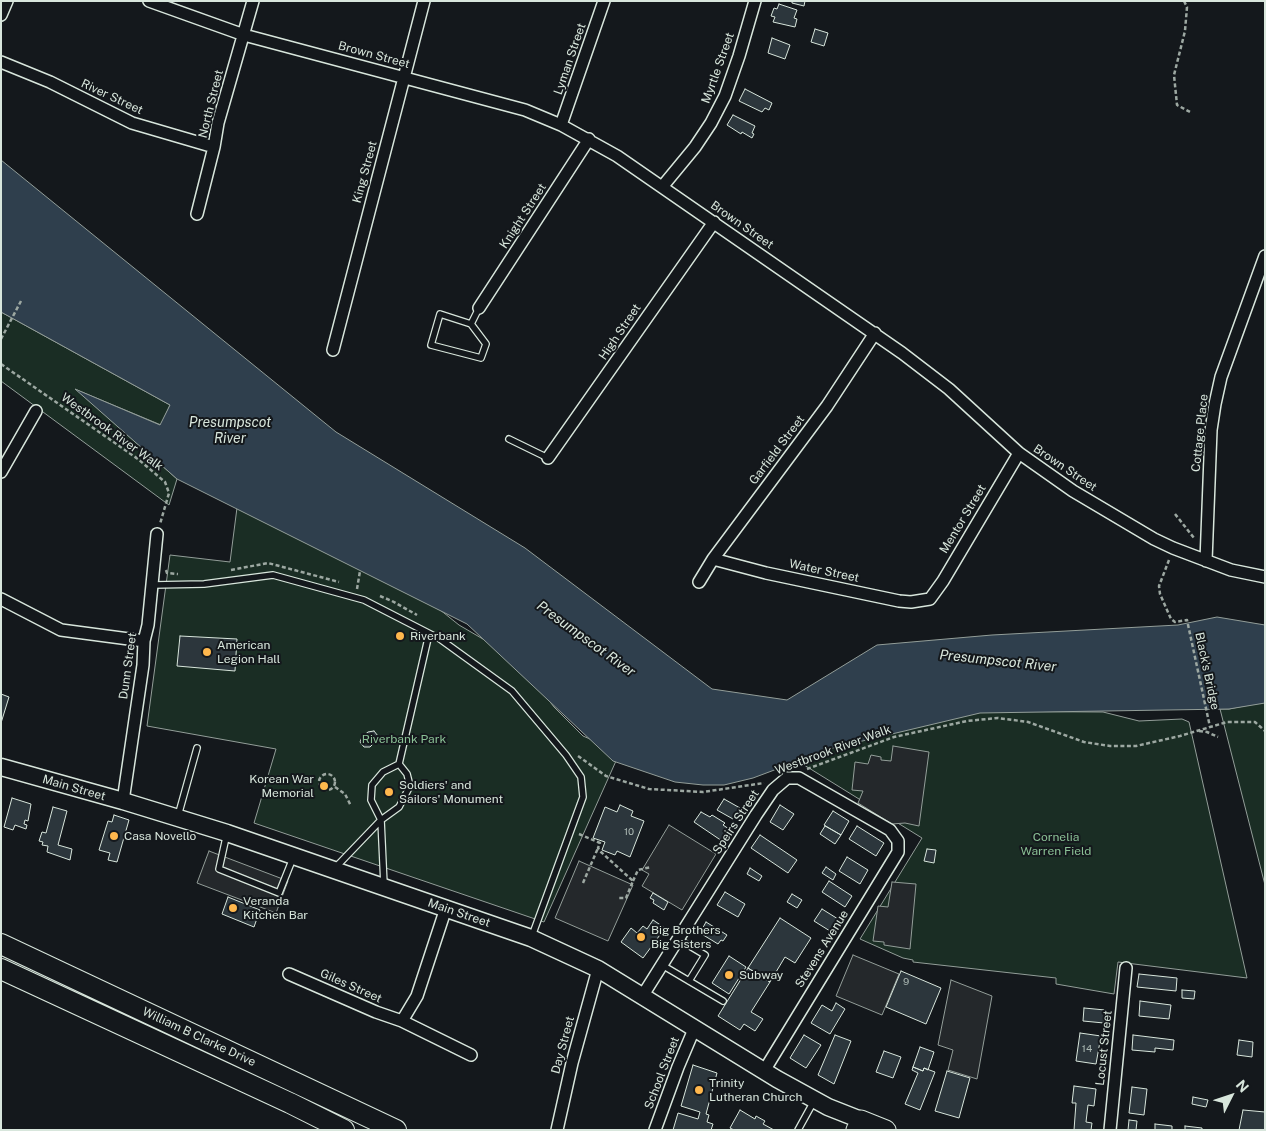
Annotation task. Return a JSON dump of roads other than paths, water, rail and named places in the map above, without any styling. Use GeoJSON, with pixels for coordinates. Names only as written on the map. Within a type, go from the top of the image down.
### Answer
{"type":"FeatureCollection","features":[{"type":"Feature","properties":{"kind":"highway","name":"William B Clarke Drive"},"geometry":{"type":"LineString","coordinates":[[1,944],[396,1130]]}},
{"type":"Feature","properties":{"kind":"highway","name":"William B Clarke Drive"},"geometry":{"type":"LineString","coordinates":[[1,970],[344,1130]]}},
{"type":"Feature","properties":{"kind":"main road","name":"Main Street"},"geometry":{"type":"LineString","coordinates":[[1,767],[123,801],[227,833],[531,938],[598,968],[764,1071],[859,1125],[886,1130]]}},
{"type":"Feature","properties":{"kind":"street"},"geometry":{"type":"LineString","coordinates":[[1,14],[7,1]]}},
{"type":"Feature","properties":{"kind":"street","name":"Brown Street"},"geometry":{"type":"LineString","coordinates":[[149,1],[244,35],[525,110],[562,124],[589,139],[714,222],[921,366],[1019,453],[1073,491],[1154,539],[1173,548],[1231,570],[1265,577]]}},
{"type":"Feature","properties":{"kind":"street","name":"North Street"},"geometry":{"type":"LineString","coordinates":[[197,214],[218,123],[253,1]]}},
{"type":"Feature","properties":{"kind":"street","name":"King Street"},"geometry":{"type":"LineString","coordinates":[[333,350],[424,1]]}},
{"type":"Feature","properties":{"kind":"street","name":"Lyman Street"},"geometry":{"type":"LineString","coordinates":[[562,124],[604,1]]}},
{"type":"Feature","properties":{"kind":"street","name":"Myrtle Street"},"geometry":{"type":"LineString","coordinates":[[662,188],[695,147],[711,123],[725,96],[755,1]]}},
{"type":"Feature","properties":{"kind":"street","name":"River Street"},"geometry":{"type":"LineString","coordinates":[[1,62],[50,82],[132,123],[214,147]]}},
{"type":"Feature","properties":{"kind":"street","name":"Knight Street"},"geometry":{"type":"LineString","coordinates":[[479,308],[589,139]]}},
{"type":"Feature","properties":{"kind":"street","name":"High Street"},"geometry":{"type":"LineString","coordinates":[[548,458],[714,222]]}},
{"type":"Feature","properties":{"kind":"street","name":"Cottage Place"},"geometry":{"type":"LineString","coordinates":[[1206,561],[1211,430],[1215,404],[1221,377],[1265,256]]}},
{"type":"Feature","properties":{"kind":"street","name":"Garfield Street"},"geometry":{"type":"LineString","coordinates":[[699,582],[713,560],[827,406],[875,333]]}},
{"type":"Feature","properties":{"kind":"street"},"geometry":{"type":"LineString","coordinates":[[1,472],[36,411]]}},
{"type":"Feature","properties":{"kind":"street","name":"Mentor Street"},"geometry":{"type":"LineString","coordinates":[[930,599],[1019,453]]}},
{"type":"Feature","properties":{"kind":"street","name":"Dunn Street"},"geometry":{"type":"LineString","coordinates":[[123,801],[143,665],[144,641],[148,625],[157,534]]}},
{"type":"Feature","properties":{"kind":"street","name":"Water Street"},"geometry":{"type":"LineString","coordinates":[[713,560],[900,601],[911,602],[930,599]]}},
{"type":"Feature","properties":{"kind":"street"},"geometry":{"type":"LineString","coordinates":[[1,599],[62,630],[144,641]]}},
{"type":"Feature","properties":{"kind":"street","name":"Speirs Street"},"geometry":{"type":"LineString","coordinates":[[643,995],[773,790],[787,778],[799,778],[830,794],[890,830],[898,841]]}},
{"type":"Feature","properties":{"kind":"street","name":"Stevens Avenue"},"geometry":{"type":"LineString","coordinates":[[764,1071],[890,866],[898,852],[898,841]]}},
{"type":"Feature","properties":{"kind":"street"},"geometry":{"type":"LineString","coordinates":[[402,1021],[417,996],[446,908]]}},
{"type":"Feature","properties":{"kind":"street","name":"Day Street"},"geometry":{"type":"LineString","coordinates":[[557,1130],[572,1062],[598,968]]}},
{"type":"Feature","properties":{"kind":"street","name":"Locust Street"},"geometry":{"type":"LineString","coordinates":[[1110,1130],[1126,968]]}},
{"type":"Feature","properties":{"kind":"street","name":"Giles Street"},"geometry":{"type":"LineString","coordinates":[[289,974],[376,1012],[402,1021],[471,1054]]}},
{"type":"Feature","properties":{"kind":"street","name":"School Street"},"geometry":{"type":"LineString","coordinates":[[655,1130],[694,1027]]}},
{"type":"Feature","properties":{"kind":"lane"},"geometry":{"type":"LineString","coordinates":[[471,324],[479,308]]}},
{"type":"Feature","properties":{"kind":"lane"},"geometry":{"type":"LineString","coordinates":[[440,314],[471,324],[486,344],[481,358],[431,345],[440,314]]}},
{"type":"Feature","properties":{"kind":"lane"},"geometry":{"type":"LineString","coordinates":[[509,440],[548,458]]}},
{"type":"Feature","properties":{"kind":"lane"},"geometry":{"type":"LineString","coordinates":[[152,585],[204,584],[273,575],[364,600],[440,639],[512,691],[566,755],[581,777],[583,797],[531,938]]}},
{"type":"Feature","properties":{"kind":"lane"},"geometry":{"type":"LineString","coordinates":[[399,764],[429,634]]}},
{"type":"Feature","properties":{"kind":"lane"},"geometry":{"type":"LineString","coordinates":[[177,818],[197,748]]}},
{"type":"Feature","properties":{"kind":"lane"},"geometry":{"type":"LineString","coordinates":[[333,869],[381,820],[400,807],[410,786],[407,774],[399,764]]}},
{"type":"Feature","properties":{"kind":"lane"},"geometry":{"type":"LineString","coordinates":[[384,887],[381,820],[371,800],[372,785],[383,772],[399,764]]}},
{"type":"Feature","properties":{"kind":"lane"},"geometry":{"type":"LineString","coordinates":[[227,833],[219,869],[279,893],[294,856]]}},
{"type":"Feature","properties":{"kind":"lane"},"geometry":{"type":"LineString","coordinates":[[678,939],[704,955],[688,981]]}},
{"type":"Feature","properties":{"kind":"lane"},"geometry":{"type":"LineString","coordinates":[[662,965],[723,1001]]}},
{"type":"Feature","properties":{"kind":"lane"},"geometry":{"type":"LineString","coordinates":[[798,1130],[815,1099]]}},
{"type":"Feature","properties":{"kind":"water","name":"Presumpscot River"},"geometry":{"type":"Polygon","coordinates":[[[1,160],[336,432],[525,548],[712,689],[787,700],[877,645],[992,635],[1178,625],[1217,617],[1265,625],[1265,703],[1229,709],[980,713],[833,748],[753,778],[724,785],[675,782],[613,761],[467,624],[177,479],[75,389],[160,425],[170,405],[1,312],[1,160]]]}},
{"type":"Feature","properties":{"kind":"place","name":"Riverbank"},"geometry":{"type":"Point","coordinates":[400,636]}},
{"type":"Feature","properties":{"kind":"place","name":"American Legion Hall"},"geometry":{"type":"Point","coordinates":[207,652]}},
{"type":"Feature","properties":{"kind":"place","name":"Korean War Memorial"},"geometry":{"type":"Point","coordinates":[324,786]}},
{"type":"Feature","properties":{"kind":"place","name":"Soldiers' and Sailors' Monument"},"geometry":{"type":"Point","coordinates":[389,792]}},
{"type":"Feature","properties":{"kind":"place","name":"Casa Novello"},"geometry":{"type":"Point","coordinates":[114,836]}},
{"type":"Feature","properties":{"kind":"place","name":"Veranda Kitchen Bar"},"geometry":{"type":"Point","coordinates":[233,908]}},
{"type":"Feature","properties":{"kind":"place","name":"Big Brothers Big Sisters"},"geometry":{"type":"Point","coordinates":[641,937]}},
{"type":"Feature","properties":{"kind":"place","name":"Subway"},"geometry":{"type":"Point","coordinates":[729,975]}},
{"type":"Feature","properties":{"kind":"place","name":"Trinity Lutheran Church"},"geometry":{"type":"Point","coordinates":[699,1090]}},
{"type":"Feature","properties":{"kind":"park label","name":"Riverbank Park"},"geometry":{"type":"Point","coordinates":[404,739]}},
{"type":"Feature","properties":{"kind":"park label","name":"Cornelia Warren Field"},"geometry":{"type":"Point","coordinates":[1056,844]}}]}
